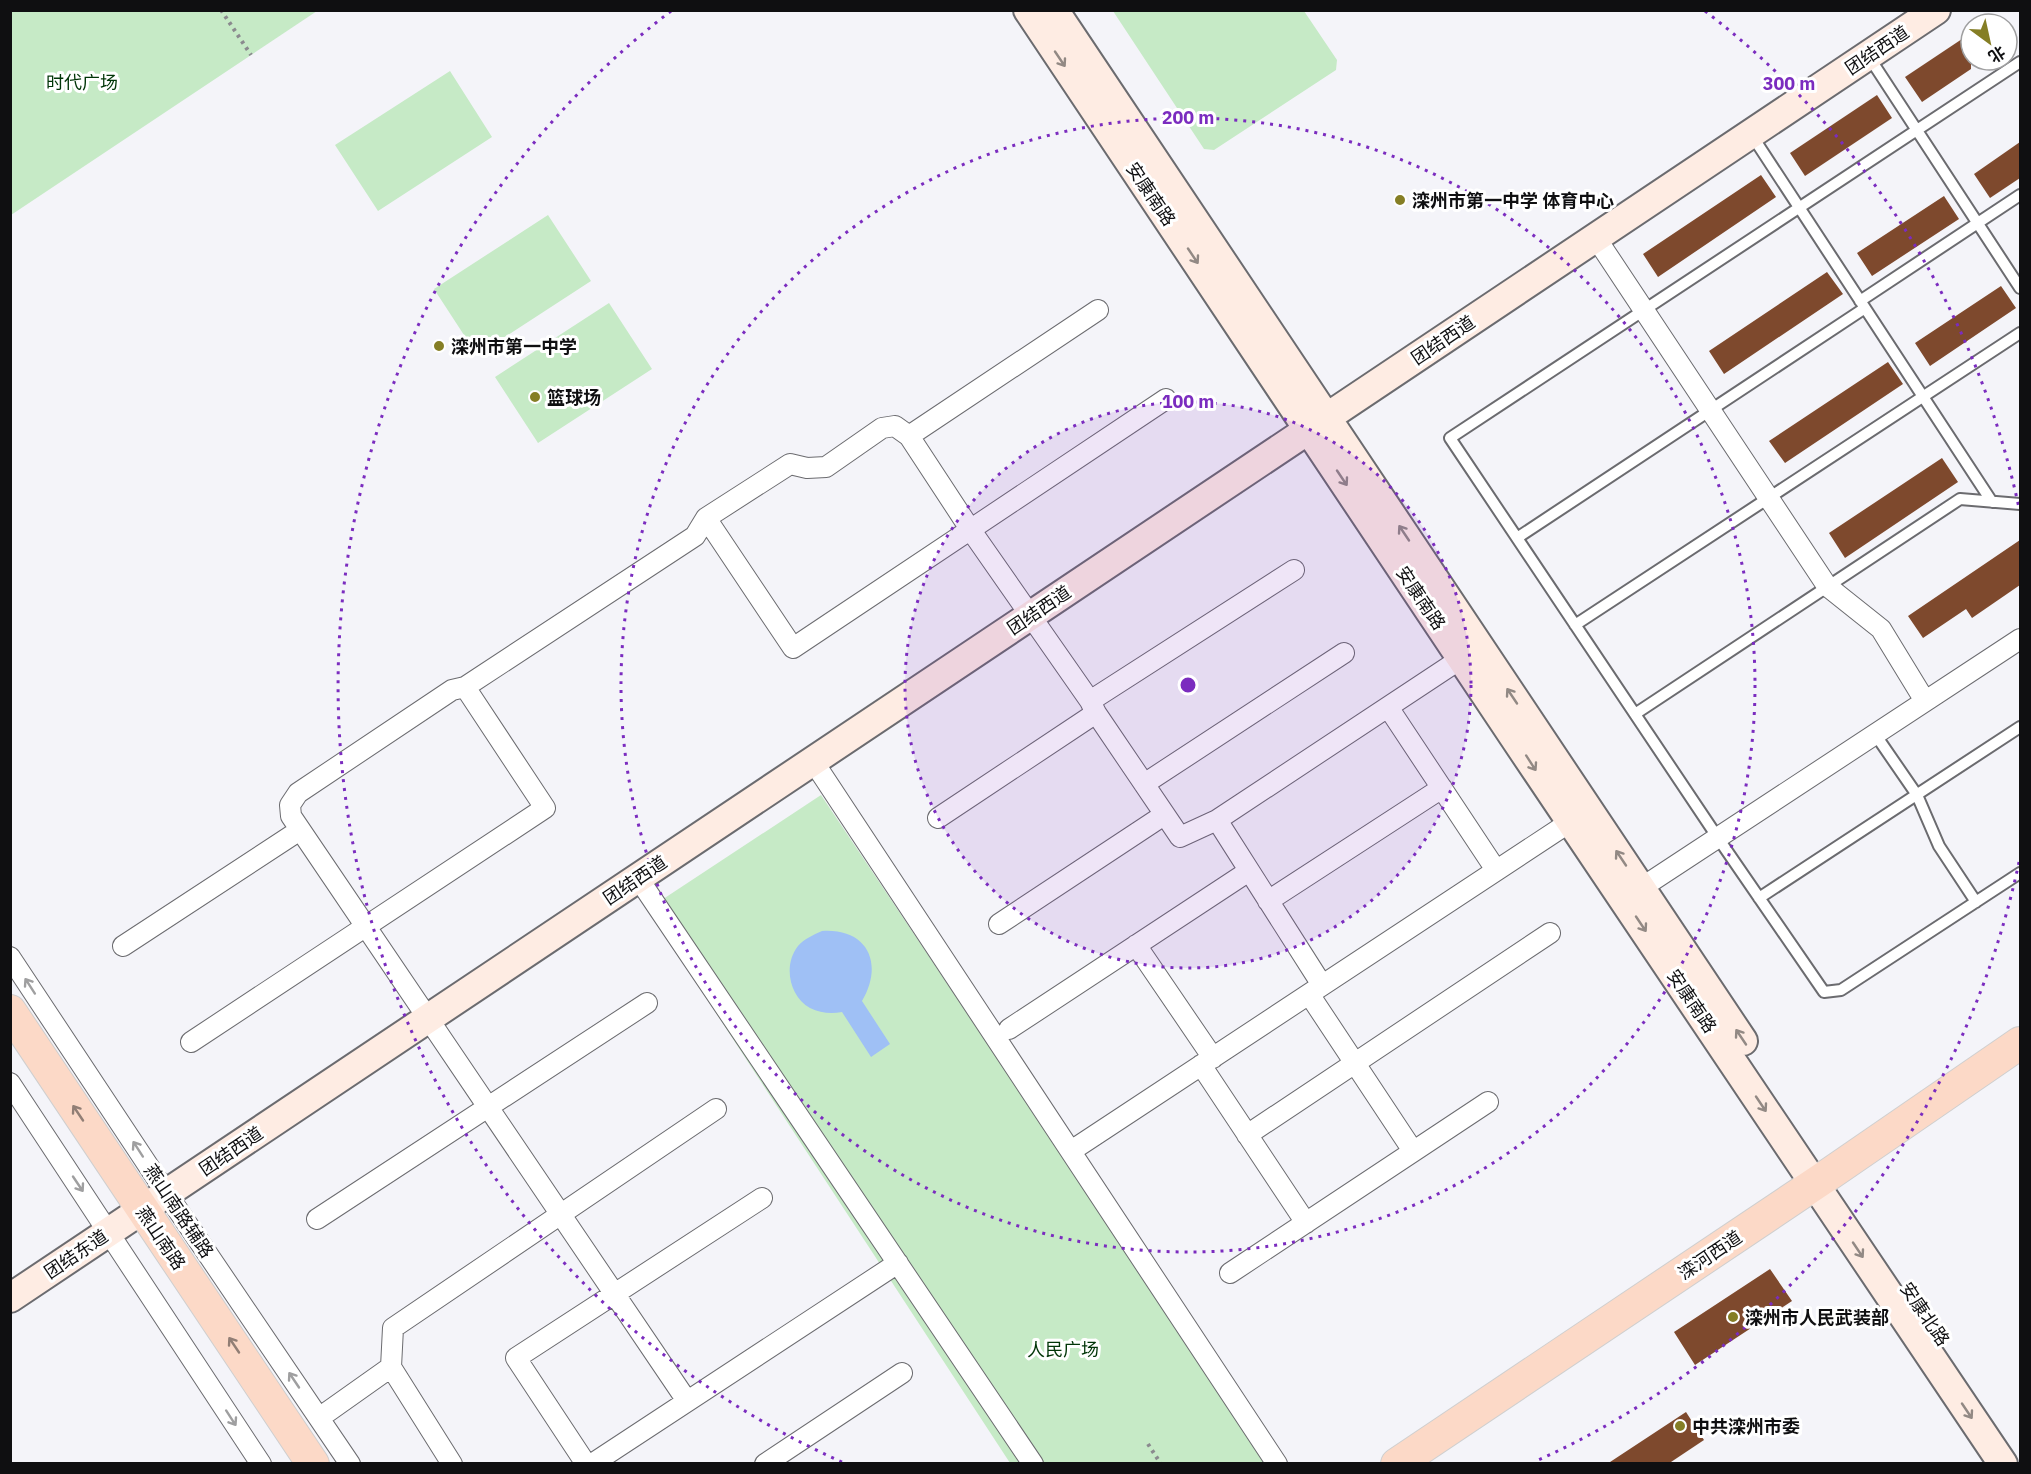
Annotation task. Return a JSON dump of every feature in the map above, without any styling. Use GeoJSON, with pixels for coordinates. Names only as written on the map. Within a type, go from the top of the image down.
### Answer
{"type":"FeatureCollection","features":[{"type":"Feature","properties":{"kind":"main road","name":"安康南路"},"geometry":{"type":"LineString","coordinates":[[1028,10],[1318,424],[1828,1187]]}},
{"type":"Feature","properties":{"kind":"main road","name":"安康南路"},"geometry":{"type":"LineString","coordinates":[[1054,10],[1318,424],[1462,658],[1570,822],[1633,894]]}},
{"type":"Feature","properties":{"kind":"main road","name":"团结西道"},"geometry":{"type":"LineString","coordinates":[[136,1214],[1936,10]]}},
{"type":"Feature","properties":{"kind":"main road","name":"燕山南路"},"geometry":{"type":"LineString","coordinates":[[10,1011],[288,1464]]}},
{"type":"Feature","properties":{"kind":"main road","name":"滦河西道"},"geometry":{"type":"LineString","coordinates":[[1433,1464],[1828,1187],[2020,1043]]}},
{"type":"Feature","properties":{"kind":"main road","name":"燕山南路"},"geometry":{"type":"LineString","coordinates":[[10,1050],[136,1214],[313,1464]]}},
{"type":"Feature","properties":{"kind":"main road","name":"滦河西道"},"geometry":{"type":"LineString","coordinates":[[1397,1464],[2020,1066]]}},
{"type":"Feature","properties":{"kind":"main road","name":"安康北路"},"geometry":{"type":"LineString","coordinates":[[1828,1187],[2020,1454]]}},
{"type":"Feature","properties":{"kind":"main road","name":"安康北路"},"geometry":{"type":"LineString","coordinates":[[1828,1187],[2003,1464]]}},
{"type":"Feature","properties":{"kind":"main road","name":"团结东道"},"geometry":{"type":"LineString","coordinates":[[10,1298],[136,1214]]}},
{"type":"Feature","properties":{"kind":"street"},"geometry":{"type":"LineString","coordinates":[[1596,238],[1827,586],[1881,629],[1925,701]]}},
{"type":"Feature","properties":{"kind":"street"},"geometry":{"type":"LineString","coordinates":[[909,436],[1098,310]]}},
{"type":"Feature","properties":{"kind":"street"},"geometry":{"type":"LineString","coordinates":[[706,518],[793,648],[1166,399]]}},
{"type":"Feature","properties":{"kind":"street"},"geometry":{"type":"LineString","coordinates":[[687,1401],[291,816],[290,805],[298,793],[452,690],[465,687],[695,536],[706,518],[790,464],[807,468],[826,467],[882,428],[896,426],[909,436],[1180,837],[1217,820],[1462,658]]}},
{"type":"Feature","properties":{"kind":"street"},"geometry":{"type":"LineString","coordinates":[[938,818],[1093,707],[1294,570]]}},
{"type":"Feature","properties":{"kind":"street"},"geometry":{"type":"LineString","coordinates":[[1633,894],[2020,639]]}},
{"type":"Feature","properties":{"kind":"street"},"geometry":{"type":"LineString","coordinates":[[1144,784],[1344,653]]}},
{"type":"Feature","properties":{"kind":"street"},"geometry":{"type":"LineString","coordinates":[[191,1042],[545,808],[465,687]]}},
{"type":"Feature","properties":{"kind":"street"},"geometry":{"type":"LineString","coordinates":[[1388,707],[1496,870]]}},
{"type":"Feature","properties":{"kind":"street"},"geometry":{"type":"LineString","coordinates":[[813,761],[1277,1464]]}},
{"type":"Feature","properties":{"kind":"street"},"geometry":{"type":"LineString","coordinates":[[1268,901],[1442,788]]}},
{"type":"Feature","properties":{"kind":"street"},"geometry":{"type":"LineString","coordinates":[[999,924],[1164,815]]}},
{"type":"Feature","properties":{"kind":"street"},"geometry":{"type":"LineString","coordinates":[[1217,820],[1268,901],[1355,1063],[1413,1151]]}},
{"type":"Feature","properties":{"kind":"street"},"geometry":{"type":"LineString","coordinates":[[1071,1151],[1570,822]]}},
{"type":"Feature","properties":{"kind":"street"},"geometry":{"type":"LineString","coordinates":[[123,946],[300,830]]}},
{"type":"Feature","properties":{"kind":"street"},"geometry":{"type":"LineString","coordinates":[[1009,1029],[1249,871]]}},
{"type":"Feature","properties":{"kind":"street"},"geometry":{"type":"LineString","coordinates":[[638,878],[1033,1464]]}},
{"type":"Feature","properties":{"kind":"street"},"geometry":{"type":"LineString","coordinates":[[1247,1135],[1550,933]]}},
{"type":"Feature","properties":{"kind":"street"},"geometry":{"type":"LineString","coordinates":[[1136,945],[1207,1061],[1247,1135],[1306,1223]]}},
{"type":"Feature","properties":{"kind":"street","name":"燕山南路辅路"},"geometry":{"type":"LineString","coordinates":[[10,957],[261,1464]]}},
{"type":"Feature","properties":{"kind":"street"},"geometry":{"type":"LineString","coordinates":[[317,1219],[647,1004]]}},
{"type":"Feature","properties":{"kind":"street","name":"燕山南路辅路"},"geometry":{"type":"LineString","coordinates":[[10,1083],[136,1214],[319,1418],[350,1464]]}},
{"type":"Feature","properties":{"kind":"street"},"geometry":{"type":"LineString","coordinates":[[1230,1273],[1488,1102]]}},
{"type":"Feature","properties":{"kind":"street"},"geometry":{"type":"LineString","coordinates":[[452,1464],[391,1367],[393,1328],[716,1109]]}},
{"type":"Feature","properties":{"kind":"street"},"geometry":{"type":"LineString","coordinates":[[762,1198],[516,1358],[595,1462],[898,1263]]}},
{"type":"Feature","properties":{"kind":"street"},"geometry":{"type":"LineString","coordinates":[[319,1418],[391,1367]]}},
{"type":"Feature","properties":{"kind":"street"},"geometry":{"type":"LineString","coordinates":[[765,1464],[902,1373]]}},
{"type":"Feature","properties":{"kind":"lane"},"geometry":{"type":"LineString","coordinates":[[1868,56],[2020,288]]}},
{"type":"Feature","properties":{"kind":"lane"},"geometry":{"type":"LineString","coordinates":[[2020,62],[1450,438],[1824,992],[1841,990],[2020,873]]}},
{"type":"Feature","properties":{"kind":"lane"},"geometry":{"type":"LineString","coordinates":[[1750,134],[1992,502]]}},
{"type":"Feature","properties":{"kind":"lane"},"geometry":{"type":"LineString","coordinates":[[1517,538],[1710,410],[2020,195]]}},
{"type":"Feature","properties":{"kind":"lane"},"geometry":{"type":"LineString","coordinates":[[1575,625],[2020,333]]}},
{"type":"Feature","properties":{"kind":"lane"},"geometry":{"type":"LineString","coordinates":[[1635,714],[1960,499],[2020,504]]}},
{"type":"Feature","properties":{"kind":"lane"},"geometry":{"type":"LineString","coordinates":[[1759,898],[2020,727]]}},
{"type":"Feature","properties":{"kind":"lane"},"geometry":{"type":"LineString","coordinates":[[1875,734],[1917,795],[1939,846],[1976,902]]}},
{"type":"Feature","properties":{"kind":"path"},"geometry":{"type":"LineString","coordinates":[[221,10],[251,55]]}},
{"type":"Feature","properties":{"kind":"path"},"geometry":{"type":"LineString","coordinates":[[1148,1444],[1161,1464]]}},
{"type":"Feature","properties":{"kind":"green space","name":"时代广场"},"geometry":{"type":"Polygon","coordinates":[[[11,10],[317,10],[317,11],[11,215],[11,10]]]}},
{"type":"Feature","properties":{"kind":"green space"},"geometry":{"type":"Polygon","coordinates":[[[1113,11],[1304,11],[1337,60],[1336,70],[1214,150],[1204,149],[1113,11]]]}},
{"type":"Feature","properties":{"kind":"green space"},"geometry":{"type":"Polygon","coordinates":[[[450,71],[492,137],[378,211],[335,145],[450,71]]]}},
{"type":"Feature","properties":{"kind":"green space"},"geometry":{"type":"Polygon","coordinates":[[[548,215],[591,281],[477,355],[434,289],[548,215]]]}},
{"type":"Feature","properties":{"kind":"green space"},"geometry":{"type":"Polygon","coordinates":[[[609,303],[652,369],[538,443],[495,377],[609,303]]]}},
{"type":"Feature","properties":{"kind":"green space","name":"人民广场"},"geometry":{"type":"Polygon","coordinates":[[[821,795],[1268,1463],[1010,1463],[648,909],[821,795]]]}},
{"type":"Feature","properties":{"kind":"water"},"geometry":{"type":"Polygon","coordinates":[[[822,931],[851,935],[868,951],[872,974],[862,1001],[890,1044],[871,1057],[842,1012],[826,1013],[810,1008],[797,996],[793,988],[790,971],[793,954],[803,941],[822,931]]]}},
{"type":"Feature","properties":{"kind":"building"},"geometry":{"type":"Polygon","coordinates":[[[1959,41],[1959,72],[1967,72],[1922,102],[1905,77],[1959,41]]]}},
{"type":"Feature","properties":{"kind":"building"},"geometry":{"type":"Polygon","coordinates":[[[1877,95],[1892,118],[1805,176],[1790,153],[1877,95]]]}},
{"type":"Feature","properties":{"kind":"building"},"geometry":{"type":"Polygon","coordinates":[[[2020,142],[2020,178],[1990,198],[1974,174],[2020,142]]]}},
{"type":"Feature","properties":{"kind":"building"},"geometry":{"type":"Polygon","coordinates":[[[1761,175],[1776,197],[1658,277],[1643,254],[1761,175]]]}},
{"type":"Feature","properties":{"kind":"building"},"geometry":{"type":"Polygon","coordinates":[[[1944,196],[1959,219],[1872,276],[1857,253],[1944,196]]]}},
{"type":"Feature","properties":{"kind":"building"},"geometry":{"type":"Polygon","coordinates":[[[1827,272],[1843,294],[1724,374],[1709,351],[1827,272]]]}},
{"type":"Feature","properties":{"kind":"building"},"geometry":{"type":"Polygon","coordinates":[[[2001,286],[2016,308],[1930,366],[1915,343],[2001,286]]]}},
{"type":"Feature","properties":{"kind":"building"},"geometry":{"type":"Polygon","coordinates":[[[1888,362],[1903,384],[1785,463],[1769,441],[1888,362]]]}},
{"type":"Feature","properties":{"kind":"building"},"geometry":{"type":"Polygon","coordinates":[[[1942,458],[1958,482],[1845,558],[1829,533],[1942,458]]]}},
{"type":"Feature","properties":{"kind":"building"},"geometry":{"type":"Polygon","coordinates":[[[2020,540],[2020,585],[1972,618],[1966,609],[1923,638],[1908,616],[2020,540]]]}},
{"type":"Feature","properties":{"kind":"building","name":"滦州市人民武装部"},"geometry":{"type":"Polygon","coordinates":[[[1770,1269],[1792,1301],[1695,1365],[1674,1332],[1770,1269]]]}},
{"type":"Feature","properties":{"kind":"building","name":"中共滦州市委"},"geometry":{"type":"Polygon","coordinates":[[[1686,1412],[1704,1440],[1668,1464],[1607,1464],[1686,1412]]]}},
{"type":"Feature","properties":{"kind":"place","name":"滦州市第一中学 体育中心"},"geometry":{"type":"Point","coordinates":[1400,200]}},
{"type":"Feature","properties":{"kind":"place","name":"滦州市第一中学"},"geometry":{"type":"Point","coordinates":[439,346]}},
{"type":"Feature","properties":{"kind":"place","name":"篮球场"},"geometry":{"type":"Point","coordinates":[535,397]}},
{"type":"Feature","properties":{"kind":"place","name":"滦州市人民武装部"},"geometry":{"type":"Point","coordinates":[1733,1317]}},
{"type":"Feature","properties":{"kind":"place","name":"中共滦州市委"},"geometry":{"type":"Point","coordinates":[1680,1426]}}]}
